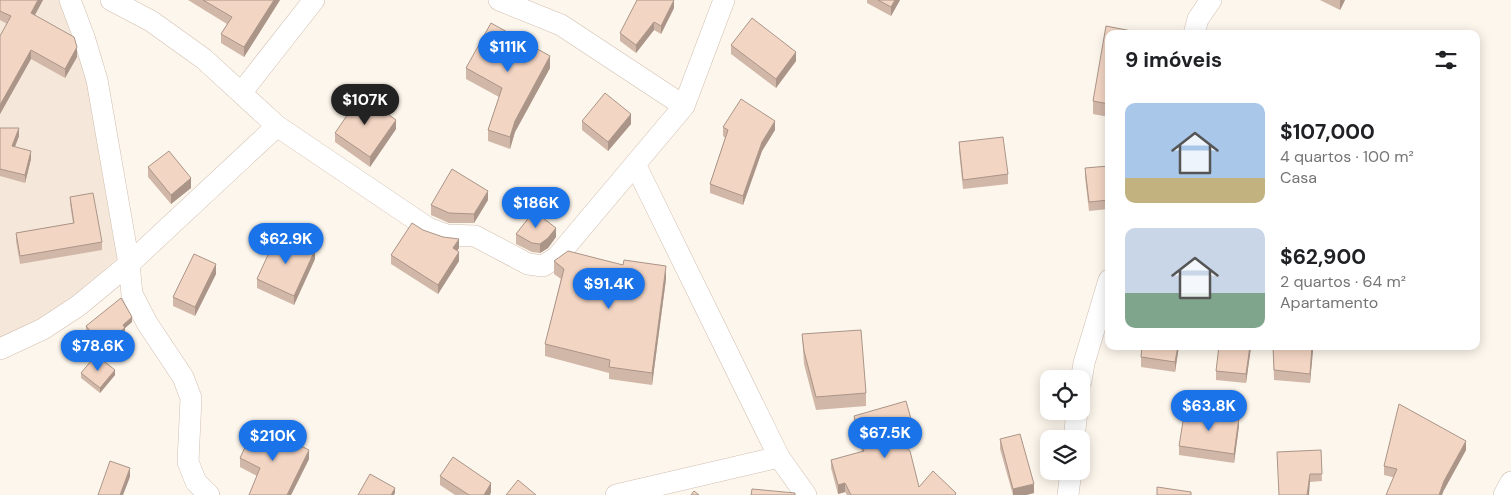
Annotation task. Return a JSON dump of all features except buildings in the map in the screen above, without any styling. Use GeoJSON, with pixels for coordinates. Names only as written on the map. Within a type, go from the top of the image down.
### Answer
{"type":"FeatureCollection","features":[{"type":"Feature","properties":{"kind":"street"},"geometry":{"type":"LineString","coordinates":[[70,0],[97,80],[129,264],[132,294],[147,323],[183,377],[191,398],[188,462],[196,482],[209,495]]}},
{"type":"Feature","properties":{"kind":"street"},"geometry":{"type":"LineString","coordinates":[[111,0],[151,22],[204,58],[277,126],[428,228],[446,235],[475,236],[528,264],[543,266],[557,257],[684,106],[724,0]]}},
{"type":"Feature","properties":{"kind":"street"},"geometry":{"type":"LineString","coordinates":[[241,93],[314,0]]}},
{"type":"Feature","properties":{"kind":"street"},"geometry":{"type":"LineString","coordinates":[[499,0],[561,25],[684,106]]}},
{"type":"Feature","properties":{"kind":"street"},"geometry":{"type":"LineString","coordinates":[[1195,30],[1198,19],[1210,0]]}},
{"type":"Feature","properties":{"kind":"street"},"geometry":{"type":"LineString","coordinates":[[0,349],[43,328],[78,306],[129,264],[277,126]]}},
{"type":"Feature","properties":{"kind":"street"},"geometry":{"type":"LineString","coordinates":[[635,164],[779,457],[806,495]]}},
{"type":"Feature","properties":{"kind":"street"},"geometry":{"type":"LineString","coordinates":[[1083,370],[1105,293]]}},
{"type":"Feature","properties":{"kind":"street"},"geometry":{"type":"LineString","coordinates":[[616,495],[779,457]]}},
{"type":"Feature","properties":{"kind":"street"},"geometry":{"type":"LineString","coordinates":[[1068,495],[1069,480]]}},
{"type":"Feature","properties":{"kind":"street"},"geometry":{"type":"LineString","coordinates":[[1504,495],[1511,482]]}},
{"type":"Feature","properties":{"kind":"shaded area"},"geometry":{"type":"Polygon","coordinates":[[[0,0],[59,0],[81,50],[119,257],[47,318],[0,340],[0,0]]]}}]}
